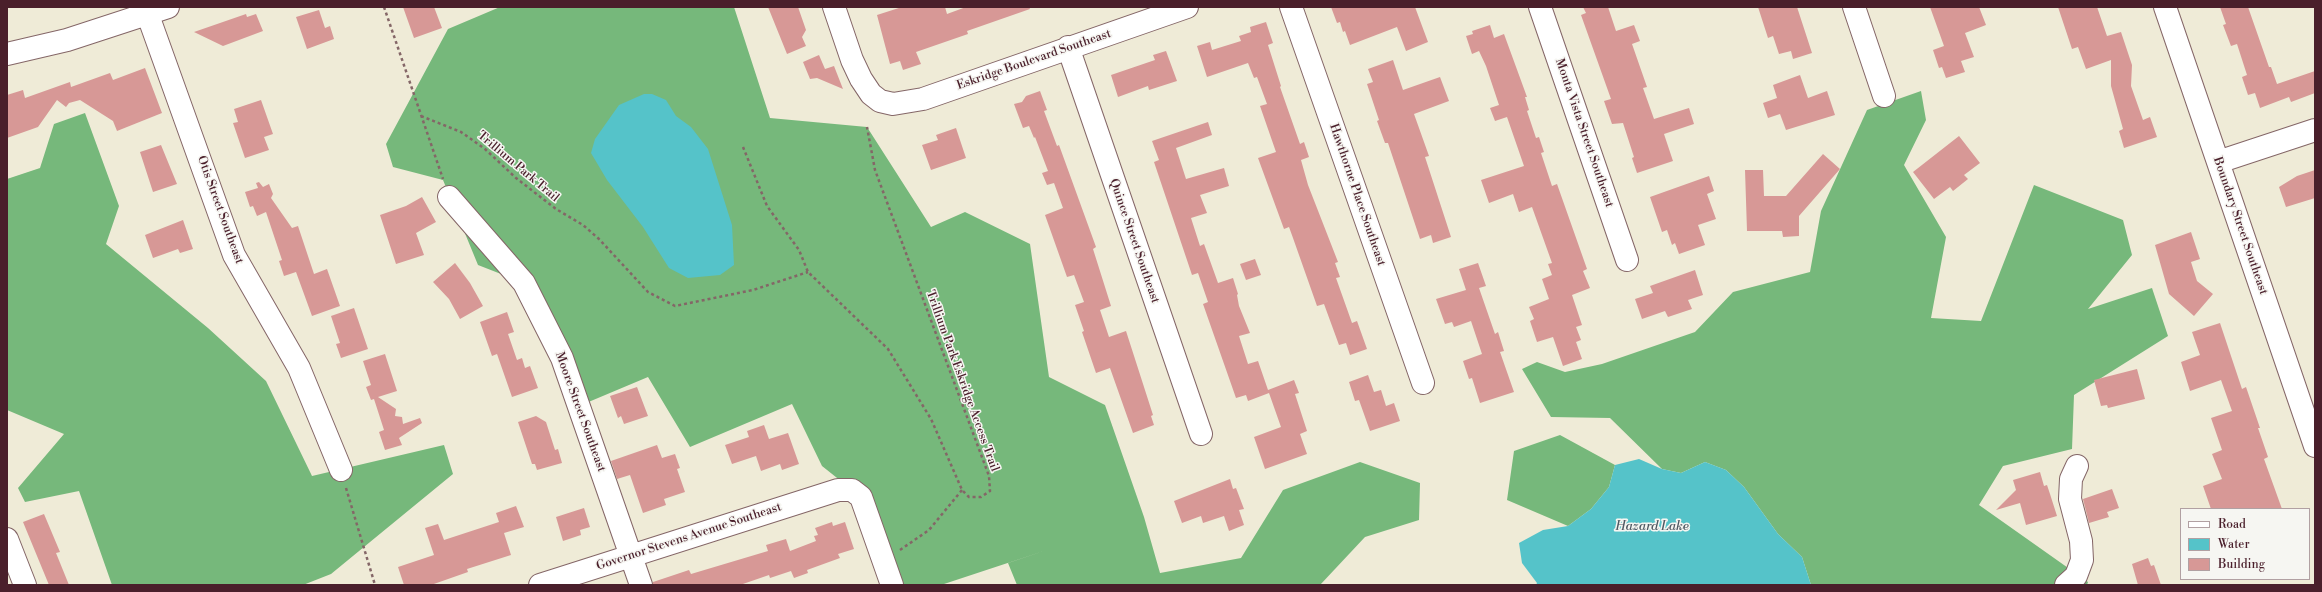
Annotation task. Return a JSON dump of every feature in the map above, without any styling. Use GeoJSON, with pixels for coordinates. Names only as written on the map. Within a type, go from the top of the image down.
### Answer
{"type":"FeatureCollection","features":[{"type":"Feature","properties":{"kind":"street"},"geometry":{"type":"LineString","coordinates":[[7,54],[67,40],[146,10],[168,7]]}},
{"type":"Feature","properties":{"kind":"street","name":"Eskridge Boulevard Southeast"},"geometry":{"type":"LineString","coordinates":[[834,7],[852,60],[870,94],[880,101],[893,104],[923,98],[1188,7]]}},
{"type":"Feature","properties":{"kind":"street","name":"Hawthorne Place Southeast"},"geometry":{"type":"LineString","coordinates":[[1291,7],[1423,383]]}},
{"type":"Feature","properties":{"kind":"street","name":"Monta Vista Street Southeast"},"geometry":{"type":"LineString","coordinates":[[1540,7],[1628,260]]}},
{"type":"Feature","properties":{"kind":"street"},"geometry":{"type":"LineString","coordinates":[[1854,7],[1884,96]]}},
{"type":"Feature","properties":{"kind":"street","name":"Boundary Street Southeast"},"geometry":{"type":"LineString","coordinates":[[2165,7],[2315,446]]}},
{"type":"Feature","properties":{"kind":"street","name":"Otis Street Southeast"},"geometry":{"type":"LineString","coordinates":[[146,10],[234,255],[299,368],[341,470]]}},
{"type":"Feature","properties":{"kind":"street","name":"Quince Street Southeast"},"geometry":{"type":"LineString","coordinates":[[1068,47],[1201,434]]}},
{"type":"Feature","properties":{"kind":"street"},"geometry":{"type":"LineString","coordinates":[[2218,162],[2315,130]]}},
{"type":"Feature","properties":{"kind":"street","name":"Moore Street Southeast"},"geometry":{"type":"LineString","coordinates":[[449,197],[524,283],[562,358],[641,585]]}},
{"type":"Feature","properties":{"kind":"street"},"geometry":{"type":"LineString","coordinates":[[2066,585],[2076,576],[2082,560],[2081,540],[2070,499],[2071,479],[2077,466]]}},
{"type":"Feature","properties":{"kind":"street","name":"Governor Stevens Avenue Southeast"},"geometry":{"type":"LineString","coordinates":[[540,585],[838,490],[852,490],[861,497],[892,585]]}},
{"type":"Feature","properties":{"kind":"street"},"geometry":{"type":"LineString","coordinates":[[7,539],[25,585]]}},
{"type":"Feature","properties":{"kind":"path"},"geometry":{"type":"LineString","coordinates":[[384,7],[449,197]]}},
{"type":"Feature","properties":{"kind":"path","name":"Trillium Park Trail"},"geometry":{"type":"LineString","coordinates":[[421,116],[461,132],[485,149],[516,178],[556,209],[583,225],[599,239],[648,292],[675,306],[753,290],[808,272]]}},
{"type":"Feature","properties":{"kind":"path","name":"Trillium Park Eskridge Access Trail"},"geometry":{"type":"LineString","coordinates":[[867,127],[875,170],[990,476],[990,491],[981,497],[969,497],[962,490]]}},
{"type":"Feature","properties":{"kind":"path"},"geometry":{"type":"LineString","coordinates":[[743,146],[767,206],[799,250],[808,272],[888,349],[931,419],[962,490],[929,530],[900,550]]}},
{"type":"Feature","properties":{"kind":"path"},"geometry":{"type":"LineString","coordinates":[[341,470],[375,585]]}},
{"type":"Feature","properties":{"kind":"green space"},"geometry":{"type":"Polygon","coordinates":[[[500,7],[734,7],[770,118],[867,127],[931,227],[965,212],[1030,244],[1049,377],[1105,405],[1144,517],[1160,573],[1241,558],[1283,490],[1360,462],[1420,483],[1419,520],[1365,537],[1320,585],[1017,585],[1008,563],[1047,550],[941,585],[892,585],[861,497],[822,466],[792,404],[690,447],[648,377],[579,406],[524,283],[478,265],[443,180],[393,167],[386,144],[448,29],[500,7]]]}},
{"type":"Feature","properties":{"kind":"green space"},"geometry":{"type":"Polygon","coordinates":[[[1921,91],[1926,120],[1904,165],[1946,237],[1931,318],[1981,321],[2034,185],[2123,220],[2132,255],[2088,309],[2152,288],[2168,336],[2074,395],[2072,449],[2003,466],[1979,505],[2088,582],[2087,585],[1811,585],[1802,557],[1778,534],[1744,487],[1726,470],[1705,462],[1681,473],[1662,469],[1610,418],[1551,417],[1522,369],[1537,362],[1565,372],[1602,364],[1695,332],[1733,292],[1810,272],[1821,211],[1867,110],[1921,91]]]}},
{"type":"Feature","properties":{"kind":"green space"},"geometry":{"type":"Polygon","coordinates":[[[85,113],[119,206],[106,244],[208,328],[266,381],[312,476],[444,445],[453,474],[331,574],[303,585],[112,585],[79,491],[25,502],[18,488],[64,434],[7,410],[7,179],[40,168],[54,124],[85,113]]]}},
{"type":"Feature","properties":{"kind":"green space"},"geometry":{"type":"Polygon","coordinates":[[[1560,435],[1615,465],[1609,487],[1591,509],[1568,526],[1507,500],[1514,451],[1560,435]]]}},
{"type":"Feature","properties":{"kind":"water"},"geometry":{"type":"Polygon","coordinates":[[[644,94],[652,94],[666,100],[676,116],[691,127],[708,149],[732,225],[734,265],[720,275],[688,278],[669,268],[643,227],[607,180],[591,153],[595,139],[619,105],[644,94]]]}},
{"type":"Feature","properties":{"kind":"water","name":"Hazard Lake"},"geometry":{"type":"Polygon","coordinates":[[[1639,459],[1662,469],[1681,473],[1705,462],[1726,470],[1744,487],[1778,534],[1802,557],[1811,585],[1536,585],[1537,583],[1522,563],[1519,543],[1543,530],[1568,526],[1591,509],[1609,487],[1615,465],[1639,459]]]}},
{"type":"Feature","properties":{"kind":"building"},"geometry":{"type":"Polygon","coordinates":[[[403,7],[434,7],[442,28],[414,38],[403,7]]]}},
{"type":"Feature","properties":{"kind":"building"},"geometry":{"type":"Polygon","coordinates":[[[768,7],[798,7],[806,30],[802,37],[806,46],[787,54],[768,7]]]}},
{"type":"Feature","properties":{"kind":"building"},"geometry":{"type":"Polygon","coordinates":[[[902,7],[945,7],[947,14],[966,7],[1029,7],[1030,9],[967,31],[968,34],[916,52],[921,64],[903,70],[900,61],[890,64],[877,15],[902,7]]]}},
{"type":"Feature","properties":{"kind":"building"},"geometry":{"type":"Polygon","coordinates":[[[1331,7],[1415,7],[1428,42],[1406,51],[1397,27],[1350,45],[1345,31],[1343,32],[1340,22],[1337,23],[1331,7]]]}},
{"type":"Feature","properties":{"kind":"building"},"geometry":{"type":"Polygon","coordinates":[[[1583,7],[1608,7],[1616,31],[1634,25],[1640,41],[1632,44],[1647,87],[1643,88],[1654,119],[1689,108],[1694,124],[1664,134],[1673,161],[1637,173],[1632,158],[1634,157],[1623,123],[1612,124],[1604,101],[1611,99],[1581,15],[1586,13],[1583,7]]]}},
{"type":"Feature","properties":{"kind":"building"},"geometry":{"type":"Polygon","coordinates":[[[1758,7],[1797,7],[1812,53],[1793,59],[1791,51],[1779,54],[1773,36],[1768,38],[1758,7]]]}},
{"type":"Feature","properties":{"kind":"building"},"geometry":{"type":"Polygon","coordinates":[[[1930,7],[1979,7],[1986,25],[1965,33],[1974,57],[1961,61],[1965,72],[1946,78],[1942,67],[1939,68],[1933,50],[1944,46],[1930,7]]]}},
{"type":"Feature","properties":{"kind":"building"},"geometry":{"type":"Polygon","coordinates":[[[2058,7],[2097,7],[2107,36],[2121,32],[2132,65],[2131,86],[2143,120],[2150,117],[2157,137],[2124,148],[2119,131],[2123,129],[2111,86],[2111,60],[2086,69],[2078,47],[2072,49],[2058,7]]]}},
{"type":"Feature","properties":{"kind":"building"},"geometry":{"type":"Polygon","coordinates":[[[2220,7],[2248,7],[2269,67],[2271,67],[2277,84],[2315,71],[2315,93],[2291,102],[2289,97],[2260,108],[2255,93],[2248,95],[2242,77],[2247,75],[2237,44],[2231,46],[2223,25],[2226,24],[2220,7]]]}},
{"type":"Feature","properties":{"kind":"building"},"geometry":{"type":"Polygon","coordinates":[[[319,10],[325,28],[330,26],[334,39],[307,49],[296,17],[319,10]]]}},
{"type":"Feature","properties":{"kind":"building"},"geometry":{"type":"Polygon","coordinates":[[[246,14],[247,17],[256,14],[263,31],[223,46],[194,32],[246,14]]]}},
{"type":"Feature","properties":{"kind":"building"},"geometry":{"type":"Polygon","coordinates":[[[1266,22],[1273,43],[1268,45],[1281,86],[1280,87],[1300,144],[1304,142],[1309,157],[1301,160],[1308,185],[1338,262],[1335,263],[1340,277],[1336,278],[1352,323],[1357,321],[1367,349],[1350,355],[1346,343],[1339,345],[1324,304],[1317,306],[1289,227],[1284,229],[1258,158],[1276,152],[1260,106],[1267,104],[1257,77],[1254,78],[1248,63],[1207,77],[1197,46],[1210,42],[1212,50],[1241,41],[1239,36],[1251,32],[1250,27],[1266,22]]]}},
{"type":"Feature","properties":{"kind":"building"},"geometry":{"type":"Polygon","coordinates":[[[1490,25],[1494,38],[1504,34],[1527,97],[1525,97],[1529,110],[1527,111],[1536,138],[1539,137],[1544,152],[1541,153],[1552,186],[1557,184],[1587,269],[1583,271],[1590,288],[1572,295],[1582,325],[1576,327],[1581,340],[1576,342],[1582,359],[1563,366],[1553,337],[1537,342],[1530,321],[1534,319],[1529,307],[1549,299],[1542,279],[1552,275],[1548,264],[1552,263],[1532,207],[1519,212],[1513,194],[1489,203],[1481,180],[1524,166],[1507,117],[1495,121],[1490,108],[1499,105],[1486,66],[1479,51],[1472,54],[1466,36],[1473,34],[1472,31],[1490,25]]]}},
{"type":"Feature","properties":{"kind":"building"},"geometry":{"type":"Polygon","coordinates":[[[1166,51],[1177,81],[1149,90],[1148,86],[1118,97],[1111,75],[1155,60],[1153,55],[1166,51]]]}},
{"type":"Feature","properties":{"kind":"building"},"geometry":{"type":"Polygon","coordinates":[[[819,55],[825,69],[834,66],[843,89],[817,78],[810,79],[803,62],[819,55]]]}},
{"type":"Feature","properties":{"kind":"building"},"geometry":{"type":"Polygon","coordinates":[[[1393,60],[1403,90],[1440,77],[1449,101],[1414,114],[1429,156],[1425,157],[1451,237],[1433,243],[1431,235],[1420,239],[1388,143],[1385,143],[1377,121],[1379,120],[1367,84],[1373,82],[1368,69],[1393,60]]]}},
{"type":"Feature","properties":{"kind":"building"},"geometry":{"type":"Polygon","coordinates":[[[145,68],[162,113],[117,131],[113,121],[80,100],[69,103],[66,107],[57,100],[38,127],[7,138],[7,95],[23,90],[25,98],[70,82],[71,87],[110,73],[113,80],[145,68]]]}},
{"type":"Feature","properties":{"kind":"building"},"geometry":{"type":"Polygon","coordinates":[[[1800,75],[1808,98],[1827,91],[1835,115],[1786,130],[1780,114],[1768,118],[1763,103],[1777,98],[1773,85],[1800,75]]]}},
{"type":"Feature","properties":{"kind":"building"},"geometry":{"type":"Polygon","coordinates":[[[1040,91],[1047,110],[1044,111],[1057,146],[1059,145],[1096,247],[1093,249],[1111,306],[1100,310],[1109,337],[1126,331],[1153,415],[1151,416],[1154,425],[1133,433],[1110,368],[1096,373],[1082,332],[1084,331],[1075,305],[1084,302],[1074,275],[1067,277],[1045,215],[1063,208],[1054,183],[1047,185],[1042,173],[1048,171],[1035,137],[1034,138],[1029,126],[1023,128],[1014,104],[1022,102],[1026,96],[1040,91]]]}},
{"type":"Feature","properties":{"kind":"building"},"geometry":{"type":"Polygon","coordinates":[[[261,100],[273,134],[264,137],[269,150],[245,158],[233,123],[238,122],[234,109],[261,100]]]}},
{"type":"Feature","properties":{"kind":"building"},"geometry":{"type":"Polygon","coordinates":[[[1208,122],[1212,135],[1176,148],[1186,179],[1224,168],[1229,186],[1200,195],[1207,213],[1191,218],[1200,246],[1204,244],[1218,283],[1233,278],[1238,294],[1239,306],[1250,333],[1239,336],[1248,364],[1258,361],[1268,390],[1294,380],[1299,393],[1295,394],[1307,431],[1300,434],[1307,454],[1265,469],[1254,437],[1281,427],[1269,393],[1248,401],[1246,395],[1236,398],[1203,304],[1208,302],[1198,273],[1192,275],[1154,162],[1159,160],[1152,141],[1208,122]]]}},
{"type":"Feature","properties":{"kind":"building"},"geometry":{"type":"Polygon","coordinates":[[[956,128],[966,158],[931,170],[922,145],[938,140],[936,135],[956,128]]]}},
{"type":"Feature","properties":{"kind":"building"},"geometry":{"type":"Polygon","coordinates":[[[1959,136],[1980,163],[1964,175],[1968,179],[1953,191],[1950,187],[1934,199],[1913,172],[1959,136]]]}},
{"type":"Feature","properties":{"kind":"building"},"geometry":{"type":"Polygon","coordinates":[[[161,145],[177,184],[153,192],[140,152],[161,145]]]}},
{"type":"Feature","properties":{"kind":"building"},"geometry":{"type":"Polygon","coordinates":[[[1823,154],[1840,169],[1799,216],[1799,236],[1783,237],[1782,231],[1747,231],[1745,170],[1763,170],[1764,196],[1786,196],[1823,154]]]}},
{"type":"Feature","properties":{"kind":"building"},"geometry":{"type":"Polygon","coordinates":[[[2315,170],[2315,198],[2286,207],[2279,187],[2297,176],[2315,170]]]}},
{"type":"Feature","properties":{"kind":"building"},"geometry":{"type":"Polygon","coordinates":[[[1709,176],[1714,191],[1707,194],[1716,219],[1698,225],[1705,245],[1679,254],[1675,243],[1672,245],[1667,230],[1662,232],[1650,197],[1709,176]]]}},
{"type":"Feature","properties":{"kind":"building"},"geometry":{"type":"Polygon","coordinates":[[[259,182],[263,187],[269,184],[273,194],[271,198],[292,228],[298,226],[314,274],[327,269],[340,306],[312,316],[296,272],[284,276],[279,261],[282,260],[266,212],[257,216],[253,206],[250,207],[245,192],[258,188],[256,183],[259,182]]]}},
{"type":"Feature","properties":{"kind":"building"},"geometry":{"type":"Polygon","coordinates":[[[422,197],[436,222],[416,233],[424,255],[396,264],[380,215],[406,206],[422,197]]]}},
{"type":"Feature","properties":{"kind":"building"},"geometry":{"type":"Polygon","coordinates":[[[183,220],[193,249],[180,253],[178,249],[153,258],[145,235],[183,220]]]}},
{"type":"Feature","properties":{"kind":"building"},"geometry":{"type":"Polygon","coordinates":[[[2191,232],[2200,259],[2191,262],[2197,281],[2213,294],[2194,316],[2169,294],[2155,245],[2191,232]]]}},
{"type":"Feature","properties":{"kind":"building"},"geometry":{"type":"Polygon","coordinates":[[[1255,259],[1261,275],[1246,280],[1240,264],[1255,259]]]}},
{"type":"Feature","properties":{"kind":"building"},"geometry":{"type":"Polygon","coordinates":[[[455,263],[470,283],[483,306],[460,319],[449,299],[433,282],[455,263]]]}},
{"type":"Feature","properties":{"kind":"building"},"geometry":{"type":"Polygon","coordinates":[[[1478,263],[1486,286],[1479,288],[1495,334],[1498,332],[1504,351],[1500,352],[1514,392],[1480,403],[1472,378],[1469,379],[1463,361],[1482,354],[1471,321],[1454,327],[1452,322],[1445,324],[1436,299],[1466,290],[1459,269],[1478,263]]]}},
{"type":"Feature","properties":{"kind":"building"},"geometry":{"type":"Polygon","coordinates":[[[1695,270],[1703,295],[1688,300],[1692,309],[1668,317],[1665,311],[1642,319],[1635,299],[1653,293],[1650,286],[1695,270]]]}},
{"type":"Feature","properties":{"kind":"building"},"geometry":{"type":"Polygon","coordinates":[[[354,308],[368,349],[341,358],[336,344],[340,343],[331,316],[354,308]]]}},
{"type":"Feature","properties":{"kind":"building"},"geometry":{"type":"Polygon","coordinates":[[[507,312],[514,332],[508,334],[517,360],[522,358],[525,368],[530,366],[538,388],[512,397],[497,354],[492,356],[480,322],[507,312]]]}},
{"type":"Feature","properties":{"kind":"building"},"geometry":{"type":"Polygon","coordinates":[[[2220,323],[2242,389],[2246,387],[2260,428],[2258,428],[2268,457],[2264,459],[2282,508],[2211,508],[2203,486],[2222,479],[2212,454],[2222,450],[2211,418],[2232,411],[2221,380],[2190,391],[2181,362],[2200,355],[2192,332],[2220,323]]]}},
{"type":"Feature","properties":{"kind":"building"},"geometry":{"type":"Polygon","coordinates":[[[385,354],[397,391],[378,397],[396,409],[395,416],[402,417],[403,424],[420,418],[422,423],[399,438],[402,445],[385,450],[379,432],[384,430],[374,399],[371,400],[366,387],[371,385],[363,361],[385,354]]]}},
{"type":"Feature","properties":{"kind":"building"},"geometry":{"type":"Polygon","coordinates":[[[2137,369],[2145,399],[2108,408],[2107,405],[2101,406],[2094,380],[2137,369]]]}},
{"type":"Feature","properties":{"kind":"building"},"geometry":{"type":"Polygon","coordinates":[[[1368,375],[1374,392],[1381,390],[1386,406],[1394,403],[1400,421],[1370,431],[1359,400],[1355,401],[1349,382],[1368,375]]]}},
{"type":"Feature","properties":{"kind":"building"},"geometry":{"type":"Polygon","coordinates":[[[637,387],[648,416],[624,424],[621,416],[618,418],[610,396],[637,387]]]}},
{"type":"Feature","properties":{"kind":"building"},"geometry":{"type":"Polygon","coordinates":[[[536,416],[546,422],[555,450],[558,449],[562,463],[537,470],[535,464],[532,464],[518,422],[536,416]]]}},
{"type":"Feature","properties":{"kind":"building"},"geometry":{"type":"Polygon","coordinates":[[[764,425],[769,439],[788,433],[799,464],[782,470],[780,464],[761,471],[756,456],[732,464],[725,445],[749,437],[747,431],[764,425]]]}},
{"type":"Feature","properties":{"kind":"building"},"geometry":{"type":"Polygon","coordinates":[[[657,445],[662,458],[675,454],[680,468],[677,469],[685,492],[664,499],[666,505],[643,513],[630,475],[617,479],[611,461],[657,445]]]}},
{"type":"Feature","properties":{"kind":"building"},"geometry":{"type":"Polygon","coordinates":[[[2040,472],[2044,486],[2047,485],[2057,516],[2026,525],[2020,503],[1996,510],[2016,490],[2013,480],[2040,472]]]}},
{"type":"Feature","properties":{"kind":"building"},"geometry":{"type":"Polygon","coordinates":[[[1230,479],[1233,489],[1236,488],[1244,509],[1239,510],[1244,525],[1229,531],[1224,516],[1203,523],[1201,516],[1182,523],[1174,501],[1230,479]]]}},
{"type":"Feature","properties":{"kind":"building"},"geometry":{"type":"Polygon","coordinates":[[[2112,489],[2119,508],[2107,512],[2109,517],[2089,523],[2083,499],[2112,489]]]}},
{"type":"Feature","properties":{"kind":"building"},"geometry":{"type":"Polygon","coordinates":[[[516,506],[524,527],[504,533],[511,555],[467,569],[468,572],[431,585],[404,585],[398,567],[434,555],[425,528],[438,524],[444,540],[499,522],[496,513],[516,506]]]}},
{"type":"Feature","properties":{"kind":"building"},"geometry":{"type":"Polygon","coordinates":[[[584,508],[590,527],[580,530],[581,535],[563,541],[556,517],[584,508]]]}},
{"type":"Feature","properties":{"kind":"building"},"geometry":{"type":"Polygon","coordinates":[[[44,514],[60,552],[56,553],[69,585],[49,585],[23,522],[44,514]]]}},
{"type":"Feature","properties":{"kind":"building"},"geometry":{"type":"Polygon","coordinates":[[[832,522],[833,526],[845,522],[854,549],[838,554],[840,558],[807,570],[808,573],[794,578],[791,571],[770,578],[769,575],[740,585],[653,585],[653,582],[689,570],[691,574],[768,551],[766,545],[786,539],[790,551],[816,541],[814,536],[818,535],[815,528],[832,522]]]}},
{"type":"Feature","properties":{"kind":"building"},"geometry":{"type":"Polygon","coordinates":[[[2148,558],[2151,566],[2154,565],[2161,585],[2138,585],[2132,564],[2148,558]]]}}]}
